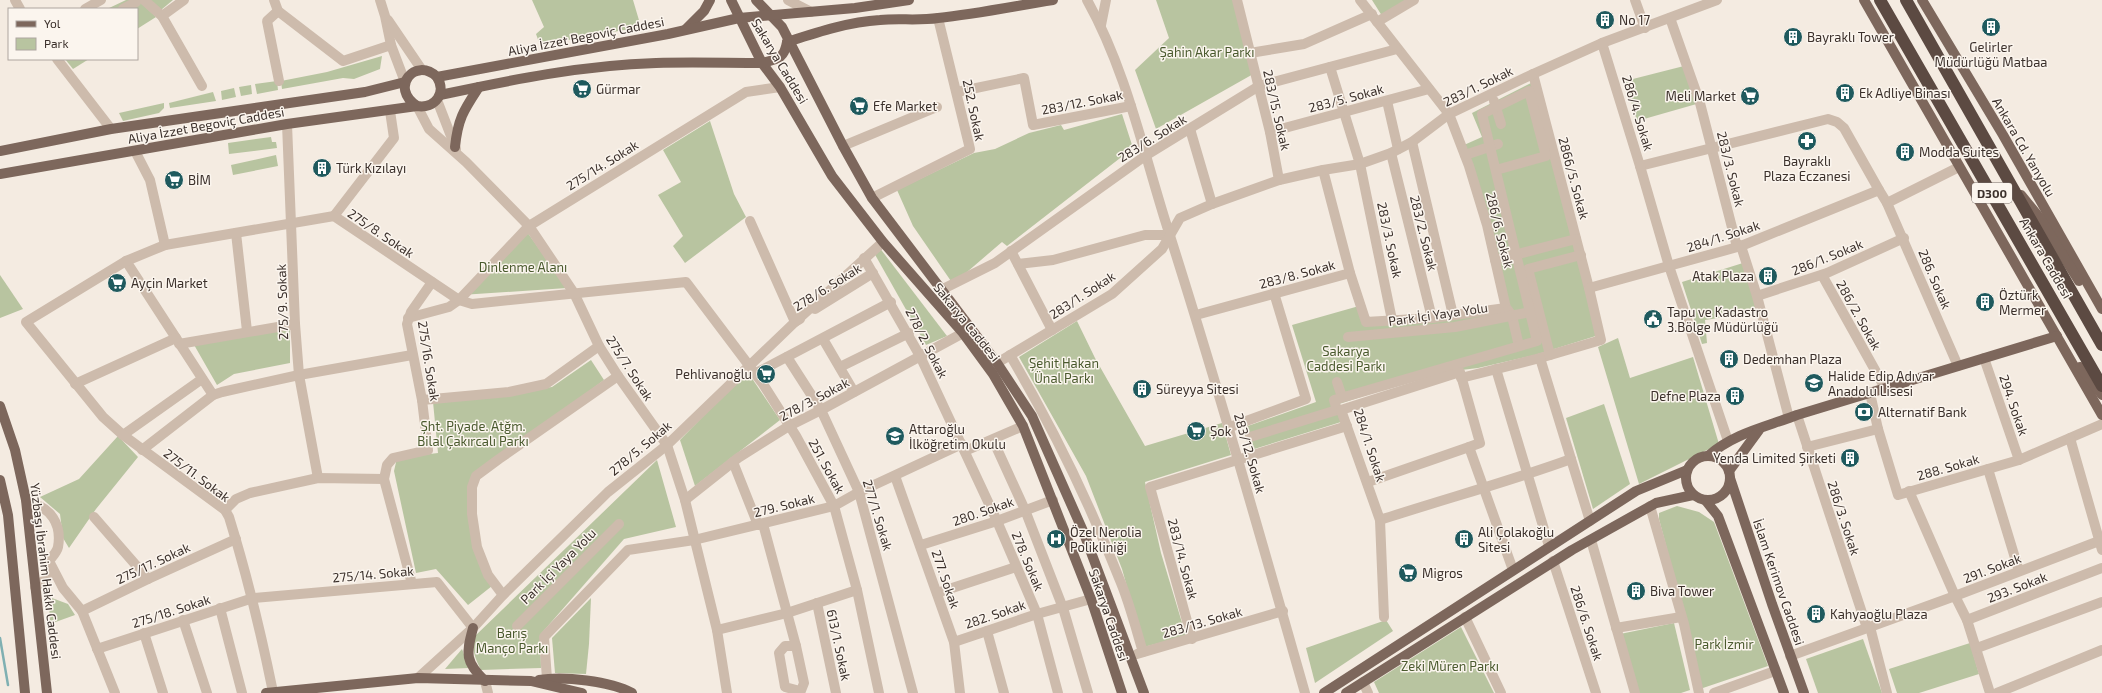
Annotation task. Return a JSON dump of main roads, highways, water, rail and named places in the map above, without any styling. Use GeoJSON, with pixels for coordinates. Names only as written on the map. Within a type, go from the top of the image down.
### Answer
{"type":"FeatureCollection","features":[{"type":"Feature","properties":{"kind":"highway","name":"Ankara Caddesi"},"geometry":{"type":"LineString","coordinates":[[1880,0],[2102,386]]}},
{"type":"Feature","properties":{"kind":"highway","name":"Ankara Caddesi"},"geometry":{"type":"LineString","coordinates":[[1906,0],[2102,345]]}},
{"type":"Feature","properties":{"kind":"main road"},"geometry":{"type":"LineString","coordinates":[[684,30],[704,11],[710,0]]}},
{"type":"Feature","properties":{"kind":"main road","name":"Sakarya Caddesi"},"geometry":{"type":"LineString","coordinates":[[731,0],[762,63],[780,87],[832,176],[883,242],[963,333],[993,374],[1023,426],[1054,500],[1091,599],[1122,693]]}},
{"type":"Feature","properties":{"kind":"main road","name":"Sakarya Caddesi"},"geometry":{"type":"LineString","coordinates":[[756,0],[769,16],[782,27],[788,42],[872,198],[940,290],[997,363],[1032,416],[1084,531],[1118,620],[1129,657],[1144,693]]}},
{"type":"Feature","properties":{"kind":"main road","name":"Aliya İzzet Begoviç Caddesi"},"geometry":{"type":"LineString","coordinates":[[0,151],[111,129],[365,92],[405,82],[412,73],[422,70],[433,73],[437,77],[684,30],[739,18],[811,12],[854,4],[909,0]]}},
{"type":"Feature","properties":{"kind":"main road"},"geometry":{"type":"LineString","coordinates":[[788,42],[856,23],[880,20],[938,18],[1053,0]]}},
{"type":"Feature","properties":{"kind":"main road"},"geometry":{"type":"LineString","coordinates":[[1864,0],[2102,416]]}},
{"type":"Feature","properties":{"kind":"main road","name":"Ankara Cd. Yanyolu"},"geometry":{"type":"LineString","coordinates":[[1922,0],[2003,135],[2102,310]]}},
{"type":"Feature","properties":{"kind":"main road","name":"Aliya İzzet Begoviç Caddesi"},"geometry":{"type":"LineString","coordinates":[[0,174],[287,124],[390,111],[417,106],[428,106],[439,98],[479,87],[552,73],[655,63],[762,63],[782,56],[785,53],[788,42]]}},
{"type":"Feature","properties":{"kind":"main road"},"geometry":{"type":"LineString","coordinates":[[437,77],[441,85],[439,98]]}},
{"type":"Feature","properties":{"kind":"main road"},"geometry":{"type":"LineString","coordinates":[[405,82],[404,92],[409,101],[417,106]]}},
{"type":"Feature","properties":{"kind":"main road"},"geometry":{"type":"LineString","coordinates":[[457,150],[458,126],[463,110],[479,87]]}},
{"type":"Feature","properties":{"kind":"main road"},"geometry":{"type":"LineString","coordinates":[[2009,183],[2039,217],[2089,297],[2102,310]]}},
{"type":"Feature","properties":{"kind":"main road"},"geometry":{"type":"LineString","coordinates":[[1708,456],[1738,435],[1759,430],[1793,417],[2057,336]]}},
{"type":"Feature","properties":{"kind":"main road"},"geometry":{"type":"LineString","coordinates":[[2057,336],[2102,395]]}},
{"type":"Feature","properties":{"kind":"main road","name":"Yüzbaşı İbrahim Hakkı Caddesi"},"geometry":{"type":"LineString","coordinates":[[0,406],[15,450],[26,500],[47,693]]}},
{"type":"Feature","properties":{"kind":"main road"},"geometry":{"type":"LineString","coordinates":[[1706,501],[1714,500],[1726,492],[1730,474],[1759,430]]}},
{"type":"Feature","properties":{"kind":"main road"},"geometry":{"type":"LineString","coordinates":[[1730,474],[1721,460],[1708,456],[1700,457],[1692,462],[1687,470],[1686,483],[1693,495],[1706,501],[1718,516],[1784,693]]}},
{"type":"Feature","properties":{"kind":"main road"},"geometry":{"type":"LineString","coordinates":[[1324,693],[1636,491],[1687,470]]}},
{"type":"Feature","properties":{"kind":"main road","name":"İslam Kerimov Caddesi"},"geometry":{"type":"LineString","coordinates":[[1730,474],[1790,656],[1804,693]]}},
{"type":"Feature","properties":{"kind":"main road"},"geometry":{"type":"LineString","coordinates":[[0,480],[8,515],[25,693]]}},
{"type":"Feature","properties":{"kind":"main road"},"geometry":{"type":"LineString","coordinates":[[1346,693],[1553,561],[1656,503],[1693,495]]}},
{"type":"Feature","properties":{"kind":"main road"},"geometry":{"type":"LineString","coordinates":[[1549,546],[1553,561]]}},
{"type":"Feature","properties":{"kind":"main road"},"geometry":{"type":"LineString","coordinates":[[473,628],[468,645],[470,664],[473,670],[486,681]]}},
{"type":"Feature","properties":{"kind":"main road"},"geometry":{"type":"LineString","coordinates":[[270,693],[418,678],[486,681],[531,681],[547,679],[622,687],[632,693]]}},
{"type":"Feature","properties":{"kind":"main road"},"geometry":{"type":"LineString","coordinates":[[531,681],[582,693]]}},
{"type":"Feature","properties":{"kind":"waterway"},"geometry":{"type":"LineString","coordinates":[[0,638],[8,685]]}},
{"type":"Feature","properties":{"kind":"place","name":"No 17"},"geometry":{"type":"Point","coordinates":[1605,20]}},
{"type":"Feature","properties":{"kind":"place","name":"Gelirler Müdürlüğü Matbaa"},"geometry":{"type":"Point","coordinates":[1991,27]}},
{"type":"Feature","properties":{"kind":"place","name":"Bayraklı Tower"},"geometry":{"type":"Point","coordinates":[1793,37]}},
{"type":"Feature","properties":{"kind":"place","name":"Gürmar"},"geometry":{"type":"Point","coordinates":[582,89]}},
{"type":"Feature","properties":{"kind":"place","name":"Ek Adliye Binası"},"geometry":{"type":"Point","coordinates":[1845,93]}},
{"type":"Feature","properties":{"kind":"place","name":"Meli Market"},"geometry":{"type":"Point","coordinates":[1750,96]}},
{"type":"Feature","properties":{"kind":"place","name":"Efe Market"},"geometry":{"type":"Point","coordinates":[859,106]}},
{"type":"Feature","properties":{"kind":"place","name":"Bayraklı Plaza Eczanesi"},"geometry":{"type":"Point","coordinates":[1807,141]}},
{"type":"Feature","properties":{"kind":"place","name":"Modda Suites"},"geometry":{"type":"Point","coordinates":[1905,152]}},
{"type":"Feature","properties":{"kind":"place","name":"Türk Kızılayı"},"geometry":{"type":"Point","coordinates":[322,168]}},
{"type":"Feature","properties":{"kind":"place","name":"BİM"},"geometry":{"type":"Point","coordinates":[174,180]}},
{"type":"Feature","properties":{"kind":"place","name":"Atak Plaza"},"geometry":{"type":"Point","coordinates":[1768,276]}},
{"type":"Feature","properties":{"kind":"place","name":"Ayçin Market"},"geometry":{"type":"Point","coordinates":[117,283]}},
{"type":"Feature","properties":{"kind":"place","name":"Öztürk Mermer"},"geometry":{"type":"Point","coordinates":[1985,302]}},
{"type":"Feature","properties":{"kind":"place","name":"Tapu ve Kadastro 3.Bölge Müdürlüğü"},"geometry":{"type":"Point","coordinates":[1653,319]}},
{"type":"Feature","properties":{"kind":"place","name":"Dedemhan Plaza"},"geometry":{"type":"Point","coordinates":[1729,359]}},
{"type":"Feature","properties":{"kind":"place","name":"Pehlivanoğlu"},"geometry":{"type":"Point","coordinates":[766,374]}},
{"type":"Feature","properties":{"kind":"place","name":"Halide Edip Adıvar Anadolu Lisesi"},"geometry":{"type":"Point","coordinates":[1814,383]}},
{"type":"Feature","properties":{"kind":"place","name":"Süreyya Sitesi"},"geometry":{"type":"Point","coordinates":[1142,389]}},
{"type":"Feature","properties":{"kind":"place","name":"Defne Plaza"},"geometry":{"type":"Point","coordinates":[1735,396]}},
{"type":"Feature","properties":{"kind":"place","name":"Alternatif Bank"},"geometry":{"type":"Point","coordinates":[1864,412]}},
{"type":"Feature","properties":{"kind":"place","name":"Şok"},"geometry":{"type":"Point","coordinates":[1196,431]}},
{"type":"Feature","properties":{"kind":"place","name":"Attaroğlu İlköğretim Okulu"},"geometry":{"type":"Point","coordinates":[895,436]}},
{"type":"Feature","properties":{"kind":"place","name":"Yenda Limited Şirketi"},"geometry":{"type":"Point","coordinates":[1850,458]}},
{"type":"Feature","properties":{"kind":"place","name":"Özel Nerolia Polikliniği"},"geometry":{"type":"Point","coordinates":[1056,539]}},
{"type":"Feature","properties":{"kind":"place","name":"Ali Çolakoğlu Sitesi"},"geometry":{"type":"Point","coordinates":[1464,539]}},
{"type":"Feature","properties":{"kind":"place","name":"Migros"},"geometry":{"type":"Point","coordinates":[1408,573]}},
{"type":"Feature","properties":{"kind":"place","name":"Biva Tower"},"geometry":{"type":"Point","coordinates":[1636,591]}},
{"type":"Feature","properties":{"kind":"place","name":"Kahyaoğlu Plaza"},"geometry":{"type":"Point","coordinates":[1816,614]}},
{"type":"Feature","properties":{"kind":"park label","name":"Şahin Akar Parkı"},"geometry":{"type":"Point","coordinates":[1207,52]}},
{"type":"Feature","properties":{"kind":"park label","name":"Dinlenme Alanı"},"geometry":{"type":"Point","coordinates":[523,267]}},
{"type":"Feature","properties":{"kind":"park label","name":"Sakarya Caddesi Parkı"},"geometry":{"type":"Point","coordinates":[1346,358]}},
{"type":"Feature","properties":{"kind":"park label","name":"Şehit Hakan Ünal Parkı"},"geometry":{"type":"Point","coordinates":[1064,370]}},
{"type":"Feature","properties":{"kind":"park label","name":"Şht. Piyade. Atğm. Bilal Çakırcalı Parkı"},"geometry":{"type":"Point","coordinates":[473,434]}},
{"type":"Feature","properties":{"kind":"park label","name":"Barış Manço Parkı"},"geometry":{"type":"Point","coordinates":[512,640]}},
{"type":"Feature","properties":{"kind":"park label","name":"Park İzmir"},"geometry":{"type":"Point","coordinates":[1724,644]}},
{"type":"Feature","properties":{"kind":"park label","name":"Zeki Müren Parkı"},"geometry":{"type":"Point","coordinates":[1450,666]}}]}
